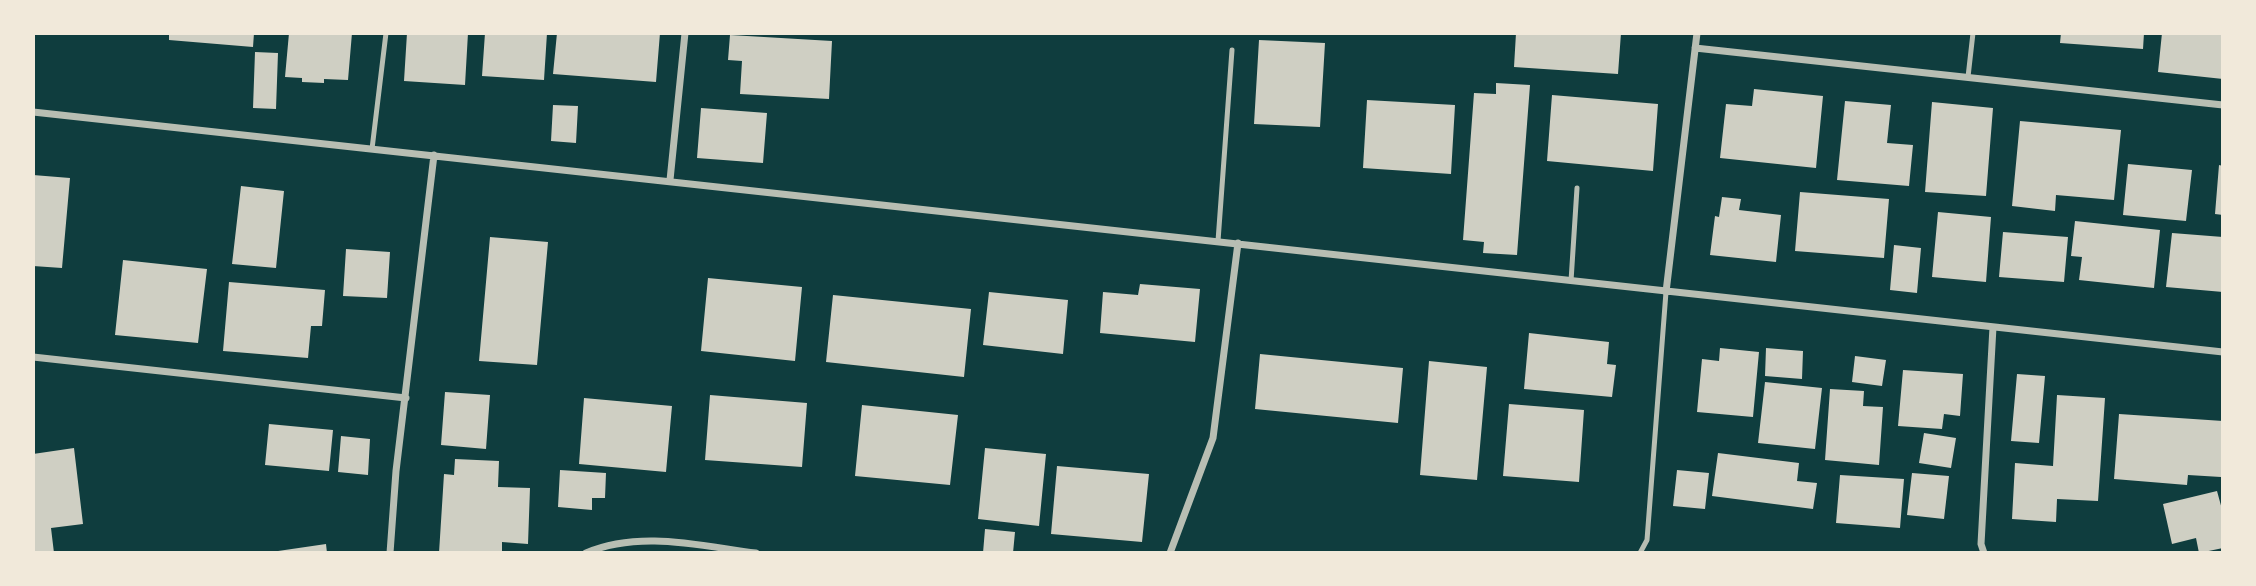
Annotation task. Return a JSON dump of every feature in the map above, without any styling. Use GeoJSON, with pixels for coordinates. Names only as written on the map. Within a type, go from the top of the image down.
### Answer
{"type":"FeatureCollection","features":[{"type":"Feature","properties":{"kind":"street"},"geometry":{"type":"LineString","coordinates":[[670,180],[685,33]]}},
{"type":"Feature","properties":{"kind":"street"},"geometry":{"type":"LineString","coordinates":[[1666,292],[1697,33]]}},
{"type":"Feature","properties":{"kind":"street"},"geometry":{"type":"LineString","coordinates":[[1695,48],[2223,104]]}},
{"type":"Feature","properties":{"kind":"street"},"geometry":{"type":"LineString","coordinates":[[33,112],[2223,352]]}},
{"type":"Feature","properties":{"kind":"street"},"geometry":{"type":"LineString","coordinates":[[390,553],[396,471],[434,155]]}},
{"type":"Feature","properties":{"kind":"street"},"geometry":{"type":"LineString","coordinates":[[1170,553],[1213,438],[1238,243]]}},
{"type":"Feature","properties":{"kind":"street"},"geometry":{"type":"LineString","coordinates":[[1984,553],[1981,544],[1993,327]]}},
{"type":"Feature","properties":{"kind":"street"},"geometry":{"type":"LineString","coordinates":[[33,357],[405,398]]}},
{"type":"Feature","properties":{"kind":"street"},"geometry":{"type":"LineString","coordinates":[[586,553],[600,547],[645,539],[756,553]]}},
{"type":"Feature","properties":{"kind":"lane"},"geometry":{"type":"LineString","coordinates":[[372,149],[386,33]]}},
{"type":"Feature","properties":{"kind":"lane"},"geometry":{"type":"LineString","coordinates":[[1968,77],[1973,33]]}},
{"type":"Feature","properties":{"kind":"lane"},"geometry":{"type":"LineString","coordinates":[[1218,241],[1232,50]]}},
{"type":"Feature","properties":{"kind":"lane"},"geometry":{"type":"LineString","coordinates":[[1571,281],[1577,188]]}},
{"type":"Feature","properties":{"kind":"lane"},"geometry":{"type":"LineString","coordinates":[[1640,553],[1647,540],[1666,292]]}},
{"type":"Feature","properties":{"kind":"building"},"geometry":{"type":"Polygon","coordinates":[[[169,33],[254,33],[253,47],[169,40],[169,33]]]}},
{"type":"Feature","properties":{"kind":"building"},"geometry":{"type":"Polygon","coordinates":[[[289,33],[352,33],[348,80],[302,82],[302,78],[285,77],[289,33]]]}},
{"type":"Feature","properties":{"kind":"building"},"geometry":{"type":"Polygon","coordinates":[[[407,33],[468,33],[465,85],[404,81],[407,33]]]}},
{"type":"Feature","properties":{"kind":"building"},"geometry":{"type":"Polygon","coordinates":[[[485,33],[547,33],[544,80],[482,76],[485,33]]]}},
{"type":"Feature","properties":{"kind":"building"},"geometry":{"type":"Polygon","coordinates":[[[557,33],[660,33],[656,82],[553,74],[557,33]]]}},
{"type":"Feature","properties":{"kind":"building"},"geometry":{"type":"Polygon","coordinates":[[[1516,33],[1621,33],[1618,74],[1514,67],[1516,33]]]}},
{"type":"Feature","properties":{"kind":"building"},"geometry":{"type":"Polygon","coordinates":[[[2061,33],[2144,33],[2143,49],[2060,43],[2061,33]]]}},
{"type":"Feature","properties":{"kind":"building"},"geometry":{"type":"Polygon","coordinates":[[[2162,33],[2223,33],[2223,79],[2158,72],[2162,33]]]}},
{"type":"Feature","properties":{"kind":"building"},"geometry":{"type":"Polygon","coordinates":[[[730,35],[832,41],[829,99],[740,94],[742,61],[728,60],[730,35]]]}},
{"type":"Feature","properties":{"kind":"building"},"geometry":{"type":"Polygon","coordinates":[[[1259,40],[1325,43],[1320,127],[1254,124],[1259,40]]]}},
{"type":"Feature","properties":{"kind":"building"},"geometry":{"type":"Polygon","coordinates":[[[255,52],[278,53],[276,109],[253,108],[255,52]]]}},
{"type":"Feature","properties":{"kind":"building"},"geometry":{"type":"Polygon","coordinates":[[[1496,83],[1530,85],[1517,255],[1483,253],[1484,242],[1463,240],[1474,93],[1496,94],[1496,83]]]}},
{"type":"Feature","properties":{"kind":"building"},"geometry":{"type":"Polygon","coordinates":[[[1754,89],[1823,96],[1816,168],[1720,158],[1726,104],[1752,106],[1754,89]]]}},
{"type":"Feature","properties":{"kind":"building"},"geometry":{"type":"Polygon","coordinates":[[[1552,95],[1658,104],[1653,171],[1547,161],[1552,95]]]}},
{"type":"Feature","properties":{"kind":"building"},"geometry":{"type":"Polygon","coordinates":[[[1367,100],[1455,105],[1451,174],[1363,168],[1367,100]]]}},
{"type":"Feature","properties":{"kind":"building"},"geometry":{"type":"Polygon","coordinates":[[[1845,101],[1891,105],[1887,143],[1913,145],[1909,186],[1837,180],[1845,101]]]}},
{"type":"Feature","properties":{"kind":"building"},"geometry":{"type":"Polygon","coordinates":[[[1932,102],[1993,108],[1986,196],[1925,192],[1932,102]]]}},
{"type":"Feature","properties":{"kind":"building"},"geometry":{"type":"Polygon","coordinates":[[[553,105],[578,106],[576,143],[551,141],[553,105]]]}},
{"type":"Feature","properties":{"kind":"building"},"geometry":{"type":"Polygon","coordinates":[[[701,108],[767,113],[763,163],[697,158],[701,108]]]}},
{"type":"Feature","properties":{"kind":"building"},"geometry":{"type":"Polygon","coordinates":[[[2020,121],[2121,130],[2114,200],[2056,195],[2055,211],[2012,206],[2020,121]]]}},
{"type":"Feature","properties":{"kind":"building"},"geometry":{"type":"Polygon","coordinates":[[[2128,164],[2192,170],[2186,221],[2123,215],[2128,164]]]}},
{"type":"Feature","properties":{"kind":"building"},"geometry":{"type":"Polygon","coordinates":[[[2219,165],[2223,166],[2223,215],[2215,214],[2219,165]]]}},
{"type":"Feature","properties":{"kind":"building"},"geometry":{"type":"Polygon","coordinates":[[[33,175],[70,178],[62,268],[33,266],[33,175]]]}},
{"type":"Feature","properties":{"kind":"building"},"geometry":{"type":"Polygon","coordinates":[[[241,186],[284,191],[276,268],[232,264],[241,186]]]}},
{"type":"Feature","properties":{"kind":"building"},"geometry":{"type":"Polygon","coordinates":[[[1800,192],[1889,199],[1884,258],[1795,251],[1800,192]]]}},
{"type":"Feature","properties":{"kind":"building"},"geometry":{"type":"Polygon","coordinates":[[[1722,197],[1741,199],[1739,210],[1781,215],[1776,262],[1710,255],[1715,216],[1719,217],[1722,197]]]}},
{"type":"Feature","properties":{"kind":"building"},"geometry":{"type":"Polygon","coordinates":[[[1938,212],[1991,217],[1986,282],[1932,277],[1938,212]]]}},
{"type":"Feature","properties":{"kind":"building"},"geometry":{"type":"Polygon","coordinates":[[[2075,221],[2160,230],[2154,288],[2079,280],[2082,257],[2071,256],[2075,221]]]}},
{"type":"Feature","properties":{"kind":"building"},"geometry":{"type":"Polygon","coordinates":[[[2003,232],[2068,237],[2064,282],[1999,277],[2003,232]]]}},
{"type":"Feature","properties":{"kind":"building"},"geometry":{"type":"Polygon","coordinates":[[[2172,233],[2223,237],[2223,292],[2166,287],[2172,233]]]}},
{"type":"Feature","properties":{"kind":"building"},"geometry":{"type":"Polygon","coordinates":[[[490,237],[548,242],[537,365],[479,361],[490,237]]]}},
{"type":"Feature","properties":{"kind":"building"},"geometry":{"type":"Polygon","coordinates":[[[1894,245],[1921,248],[1917,293],[1890,290],[1894,245]]]}},
{"type":"Feature","properties":{"kind":"building"},"geometry":{"type":"Polygon","coordinates":[[[346,249],[390,252],[387,298],[343,296],[346,249]]]}},
{"type":"Feature","properties":{"kind":"building"},"geometry":{"type":"Polygon","coordinates":[[[123,260],[207,269],[198,343],[115,335],[123,260]]]}},
{"type":"Feature","properties":{"kind":"building"},"geometry":{"type":"Polygon","coordinates":[[[708,278],[802,287],[795,361],[701,351],[708,278]]]}},
{"type":"Feature","properties":{"kind":"building"},"geometry":{"type":"Polygon","coordinates":[[[229,282],[325,290],[322,326],[311,326],[308,358],[223,351],[229,282]]]}},
{"type":"Feature","properties":{"kind":"building"},"geometry":{"type":"Polygon","coordinates":[[[1140,284],[1200,289],[1195,342],[1100,333],[1103,292],[1138,295],[1140,284]]]}},
{"type":"Feature","properties":{"kind":"building"},"geometry":{"type":"Polygon","coordinates":[[[989,292],[1068,300],[1063,354],[983,345],[989,292]]]}},
{"type":"Feature","properties":{"kind":"building"},"geometry":{"type":"Polygon","coordinates":[[[833,295],[971,309],[964,377],[826,362],[833,295]]]}},
{"type":"Feature","properties":{"kind":"building"},"geometry":{"type":"Polygon","coordinates":[[[1529,333],[1609,342],[1607,364],[1616,365],[1612,397],[1524,389],[1529,333]]]}},
{"type":"Feature","properties":{"kind":"building"},"geometry":{"type":"Polygon","coordinates":[[[1720,348],[1759,352],[1753,417],[1697,412],[1702,359],[1719,361],[1720,348]]]}},
{"type":"Feature","properties":{"kind":"building"},"geometry":{"type":"Polygon","coordinates":[[[1766,348],[1803,351],[1802,379],[1765,376],[1766,348]]]}},
{"type":"Feature","properties":{"kind":"building"},"geometry":{"type":"Polygon","coordinates":[[[1260,354],[1403,368],[1398,423],[1255,409],[1260,354]]]}},
{"type":"Feature","properties":{"kind":"building"},"geometry":{"type":"Polygon","coordinates":[[[1855,356],[1886,360],[1882,386],[1852,382],[1855,356]]]}},
{"type":"Feature","properties":{"kind":"building"},"geometry":{"type":"Polygon","coordinates":[[[1429,361],[1487,367],[1477,480],[1420,475],[1429,361]]]}},
{"type":"Feature","properties":{"kind":"building"},"geometry":{"type":"Polygon","coordinates":[[[1903,370],[1963,374],[1960,416],[1944,414],[1942,429],[1898,426],[1903,370]]]}},
{"type":"Feature","properties":{"kind":"building"},"geometry":{"type":"Polygon","coordinates":[[[2017,374],[2045,376],[2039,443],[2011,441],[2017,374]]]}},
{"type":"Feature","properties":{"kind":"building"},"geometry":{"type":"Polygon","coordinates":[[[1765,382],[1822,388],[1815,449],[1758,443],[1765,382]]]}},
{"type":"Feature","properties":{"kind":"building"},"geometry":{"type":"Polygon","coordinates":[[[1830,389],[1864,391],[1863,406],[1883,407],[1879,465],[1825,460],[1830,389]]]}},
{"type":"Feature","properties":{"kind":"building"},"geometry":{"type":"Polygon","coordinates":[[[445,392],[490,395],[486,449],[441,445],[445,392]]]}},
{"type":"Feature","properties":{"kind":"building"},"geometry":{"type":"Polygon","coordinates":[[[710,395],[807,403],[802,467],[705,460],[710,395]]]}},
{"type":"Feature","properties":{"kind":"building"},"geometry":{"type":"Polygon","coordinates":[[[2057,395],[2105,398],[2098,501],[2057,499],[2056,522],[2012,519],[2015,463],[2053,466],[2057,395]]]}},
{"type":"Feature","properties":{"kind":"building"},"geometry":{"type":"Polygon","coordinates":[[[584,398],[672,406],[666,472],[579,464],[584,398]]]}},
{"type":"Feature","properties":{"kind":"building"},"geometry":{"type":"Polygon","coordinates":[[[1509,404],[1584,410],[1579,482],[1503,476],[1509,404]]]}},
{"type":"Feature","properties":{"kind":"building"},"geometry":{"type":"Polygon","coordinates":[[[862,405],[958,415],[950,485],[855,476],[862,405]]]}},
{"type":"Feature","properties":{"kind":"building"},"geometry":{"type":"Polygon","coordinates":[[[2119,414],[2223,421],[2221,477],[2188,475],[2187,485],[2114,479],[2119,414]]]}},
{"type":"Feature","properties":{"kind":"building"},"geometry":{"type":"Polygon","coordinates":[[[269,424],[333,430],[329,471],[265,465],[269,424]]]}},
{"type":"Feature","properties":{"kind":"building"},"geometry":{"type":"Polygon","coordinates":[[[1924,433],[1956,438],[1951,468],[1919,463],[1924,433]]]}},
{"type":"Feature","properties":{"kind":"building"},"geometry":{"type":"Polygon","coordinates":[[[341,436],[370,439],[368,475],[338,472],[341,436]]]}},
{"type":"Feature","properties":{"kind":"building"},"geometry":{"type":"Polygon","coordinates":[[[74,448],[83,524],[51,528],[54,553],[33,553],[33,454],[74,448]]]}},
{"type":"Feature","properties":{"kind":"building"},"geometry":{"type":"Polygon","coordinates":[[[985,448],[1046,454],[1039,526],[978,519],[985,448]]]}},
{"type":"Feature","properties":{"kind":"building"},"geometry":{"type":"Polygon","coordinates":[[[1718,453],[1799,463],[1797,481],[1817,483],[1813,509],[1712,496],[1718,453]]]}},
{"type":"Feature","properties":{"kind":"building"},"geometry":{"type":"Polygon","coordinates":[[[455,459],[499,461],[498,487],[530,488],[528,544],[502,542],[502,553],[439,553],[444,474],[454,475],[455,459]]]}},
{"type":"Feature","properties":{"kind":"building"},"geometry":{"type":"Polygon","coordinates":[[[1057,466],[1149,474],[1142,542],[1051,534],[1057,466]]]}},
{"type":"Feature","properties":{"kind":"building"},"geometry":{"type":"Polygon","coordinates":[[[560,470],[606,473],[605,498],[592,498],[592,510],[558,507],[560,470]]]}},
{"type":"Feature","properties":{"kind":"building"},"geometry":{"type":"Polygon","coordinates":[[[1677,470],[1709,473],[1705,509],[1673,506],[1677,470]]]}},
{"type":"Feature","properties":{"kind":"building"},"geometry":{"type":"Polygon","coordinates":[[[1912,473],[1949,476],[1944,519],[1907,515],[1912,473]]]}},
{"type":"Feature","properties":{"kind":"building"},"geometry":{"type":"Polygon","coordinates":[[[1840,475],[1904,479],[1900,528],[1836,523],[1840,475]]]}},
{"type":"Feature","properties":{"kind":"building"},"geometry":{"type":"Polygon","coordinates":[[[2217,491],[2223,513],[2223,548],[2199,553],[2196,538],[2172,544],[2163,504],[2217,491]]]}},
{"type":"Feature","properties":{"kind":"building"},"geometry":{"type":"Polygon","coordinates":[[[985,529],[1015,532],[1013,553],[983,553],[985,529]]]}},
{"type":"Feature","properties":{"kind":"building"},"geometry":{"type":"Polygon","coordinates":[[[326,544],[327,553],[278,553],[278,551],[326,544]]]}}]}
